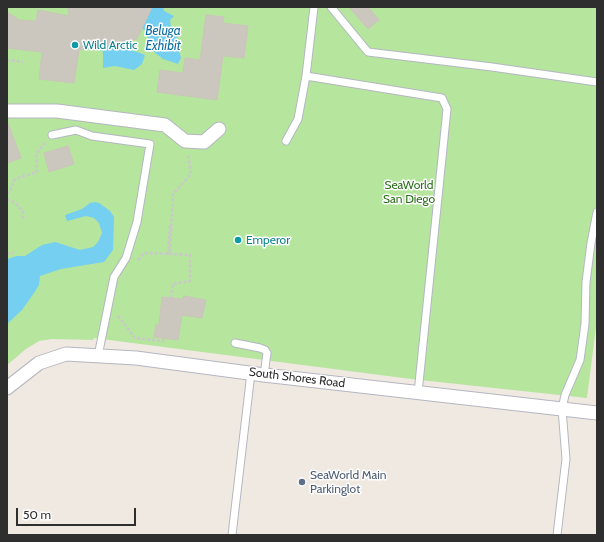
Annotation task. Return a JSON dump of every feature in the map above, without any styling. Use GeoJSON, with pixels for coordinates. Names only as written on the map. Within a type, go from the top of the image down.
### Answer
{"type":"FeatureCollection","features":[{"type":"Feature","properties":{"kind":"street"},"geometry":{"type":"LineString","coordinates":[[7,111],[57,111],[165,125],[186,141],[204,142],[219,129]]}},
{"type":"Feature","properties":{"kind":"street","name":"South Shores Road"},"geometry":{"type":"LineString","coordinates":[[7,388],[39,362],[66,354],[136,358],[264,375],[597,413]]}},
{"type":"Feature","properties":{"kind":"lane"},"geometry":{"type":"LineString","coordinates":[[286,141],[298,118],[306,76],[314,7]]}},
{"type":"Feature","properties":{"kind":"lane"},"geometry":{"type":"LineString","coordinates":[[331,7],[368,52],[492,66],[597,82]]}},
{"type":"Feature","properties":{"kind":"lane"},"geometry":{"type":"LineString","coordinates":[[306,76],[442,98],[447,109],[418,393]]}},
{"type":"Feature","properties":{"kind":"lane"},"geometry":{"type":"LineString","coordinates":[[52,135],[76,130],[92,136],[150,144],[137,222],[126,258],[114,277],[98,356]]}},
{"type":"Feature","properties":{"kind":"lane"},"geometry":{"type":"LineString","coordinates":[[557,535],[566,459],[562,409],[565,395],[580,360],[585,324],[586,282],[597,212]]}},
{"type":"Feature","properties":{"kind":"lane"},"geometry":{"type":"LineString","coordinates":[[234,343],[265,350],[267,354],[264,375]]}},
{"type":"Feature","properties":{"kind":"lane"},"geometry":{"type":"LineString","coordinates":[[232,535],[251,373]]}},
{"type":"Feature","properties":{"kind":"path"},"geometry":{"type":"LineString","coordinates":[[7,60],[23,62]]}},
{"type":"Feature","properties":{"kind":"path"},"geometry":{"type":"LineString","coordinates":[[7,194],[12,187],[13,181],[37,172],[36,154],[52,135]]}},
{"type":"Feature","properties":{"kind":"path"},"geometry":{"type":"LineString","coordinates":[[169,254],[173,194],[191,174],[186,141]]}},
{"type":"Feature","properties":{"kind":"path"},"geometry":{"type":"LineString","coordinates":[[7,200],[15,203],[23,211],[23,220]]}},
{"type":"Feature","properties":{"kind":"path"},"geometry":{"type":"LineString","coordinates":[[7,254],[13,253]]}},
{"type":"Feature","properties":{"kind":"path"},"geometry":{"type":"LineString","coordinates":[[135,263],[144,253],[190,255],[190,281],[173,284],[171,298]]}},
{"type":"Feature","properties":{"kind":"path"},"geometry":{"type":"LineString","coordinates":[[116,313],[135,338],[163,341],[163,338]]}},
{"type":"Feature","properties":{"kind":"green space","name":"SeaWorld San Diego"},"geometry":{"type":"Polygon","coordinates":[[[7,7],[597,7],[597,319],[587,398],[411,379],[94,338],[93,340],[52,339],[39,341],[26,349],[7,365],[7,7]]]}},
{"type":"Feature","properties":{"kind":"water","name":"Beluga Exhibit"},"geometry":{"type":"Polygon","coordinates":[[[152,7],[163,7],[164,11],[174,16],[170,20],[171,27],[180,30],[175,44],[179,50],[181,58],[178,64],[163,59],[154,52],[147,36],[148,31],[142,29],[152,7]]]}},
{"type":"Feature","properties":{"kind":"water"},"geometry":{"type":"Polygon","coordinates":[[[128,42],[129,49],[145,55],[142,64],[134,70],[115,66],[103,68],[103,53],[101,47],[128,42]]]}},
{"type":"Feature","properties":{"kind":"water"},"geometry":{"type":"Polygon","coordinates":[[[90,203],[99,203],[110,211],[114,217],[113,250],[104,262],[61,269],[40,276],[39,285],[34,293],[22,310],[7,324],[7,259],[17,256],[25,256],[42,245],[55,242],[80,250],[93,247],[98,242],[102,233],[99,223],[94,218],[86,216],[67,221],[65,215],[82,209],[90,203]]]}},
{"type":"Feature","properties":{"kind":"building","name":"Wild Arctic"},"geometry":{"type":"Polygon","coordinates":[[[68,7],[152,7],[137,39],[79,50],[74,83],[39,79],[42,52],[7,48],[7,12],[19,20],[36,21],[38,10],[69,16],[68,7]]]}},
{"type":"Feature","properties":{"kind":"building"},"geometry":{"type":"Polygon","coordinates":[[[349,7],[368,7],[379,20],[368,29],[349,7]]]}},
{"type":"Feature","properties":{"kind":"building"},"geometry":{"type":"Polygon","coordinates":[[[206,15],[224,17],[223,23],[248,26],[244,58],[223,56],[217,100],[157,92],[160,70],[183,73],[185,58],[200,60],[206,15]]]}},
{"type":"Feature","properties":{"kind":"building"},"geometry":{"type":"Polygon","coordinates":[[[7,123],[21,158],[7,163],[7,123]]]}},
{"type":"Feature","properties":{"kind":"building"},"geometry":{"type":"Polygon","coordinates":[[[68,146],[74,164],[49,172],[44,153],[68,146]]]}},
{"type":"Feature","properties":{"kind":"building"},"geometry":{"type":"Polygon","coordinates":[[[184,296],[206,300],[202,318],[182,315],[178,340],[154,337],[156,324],[159,325],[162,297],[183,299],[184,296]]]}},
{"type":"Feature","properties":{"kind":"place","name":"Wild Arctic"},"geometry":{"type":"Point","coordinates":[75,45]}},
{"type":"Feature","properties":{"kind":"place","name":"Emperor"},"geometry":{"type":"Point","coordinates":[238,240]}},
{"type":"Feature","properties":{"kind":"place","name":"SeaWorld Main Parkinglot"},"geometry":{"type":"Point","coordinates":[302,482]}}]}
